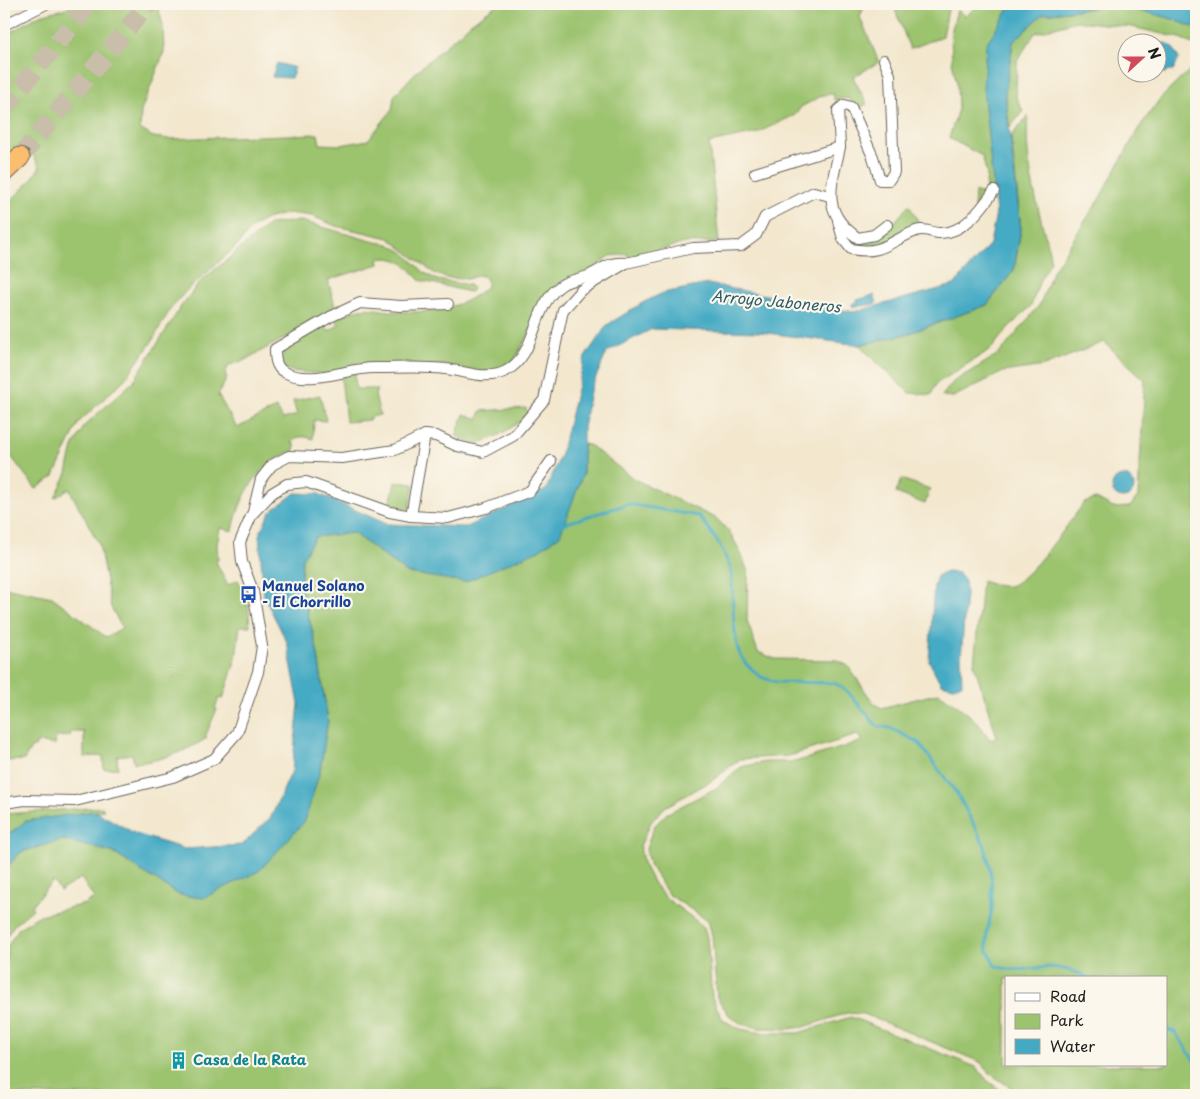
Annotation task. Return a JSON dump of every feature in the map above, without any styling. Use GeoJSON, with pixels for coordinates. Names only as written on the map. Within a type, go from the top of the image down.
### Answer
{"type":"FeatureCollection","features":[{"type":"Feature","properties":{"kind":"highway"},"geometry":{"type":"LineString","coordinates":[[4,172],[20,157]]}},
{"type":"Feature","properties":{"kind":"street"},"geometry":{"type":"LineString","coordinates":[[4,24],[46,4]]}},
{"type":"Feature","properties":{"kind":"street"},"geometry":{"type":"LineString","coordinates":[[884,60],[890,75],[894,172],[889,180],[880,180],[859,123],[851,107],[844,104],[838,110],[840,147],[830,196],[843,239],[851,249],[866,252],[883,248],[916,230],[927,229],[939,233],[955,230],[976,216],[994,191]]}},
{"type":"Feature","properties":{"kind":"street"},"geometry":{"type":"LineString","coordinates":[[755,173],[840,147]]}},
{"type":"Feature","properties":{"kind":"street"},"geometry":{"type":"LineString","coordinates":[[4,803],[25,800],[75,801],[173,777],[214,758],[237,734],[258,672],[262,646],[253,591],[242,562],[240,542],[253,512],[261,479],[272,465],[289,456],[342,458],[395,450],[425,435],[436,436],[457,446],[483,452],[513,436],[544,400],[563,310],[581,290],[626,263],[693,248],[741,246],[756,235],[765,217],[814,192],[830,196]]}},
{"type":"Feature","properties":{"kind":"street"},"geometry":{"type":"LineString","coordinates":[[837,220],[858,238],[874,235],[887,226]]}},
{"type":"Feature","properties":{"kind":"street"},"geometry":{"type":"LineString","coordinates":[[448,304],[401,306],[360,303],[330,316],[275,349],[275,361],[283,371],[298,376],[322,376],[356,369],[372,368],[446,369],[492,376],[506,371],[516,364],[530,342],[538,316],[547,299],[564,284],[589,275],[614,261],[626,263]]}},
{"type":"Feature","properties":{"kind":"street"},"geometry":{"type":"LineString","coordinates":[[411,516],[425,435]]}},
{"type":"Feature","properties":{"kind":"street"},"geometry":{"type":"LineString","coordinates":[[253,512],[272,493],[286,484],[306,482],[390,512],[411,516],[448,518],[530,491],[551,461]]}},
{"type":"Feature","properties":{"kind":"green space"},"geometry":{"type":"Polygon","coordinates":[[[83,4],[157,4],[163,25],[164,52],[141,111],[140,129],[153,137],[169,139],[318,134],[320,144],[341,145],[368,140],[392,110],[394,96],[415,73],[472,22],[498,4],[865,4],[860,17],[879,62],[853,77],[867,104],[857,110],[848,98],[834,100],[834,94],[823,95],[801,107],[795,115],[757,133],[709,143],[719,242],[685,243],[629,258],[628,254],[610,256],[589,272],[556,286],[512,364],[497,371],[478,373],[446,365],[323,374],[291,371],[284,367],[280,360],[294,343],[324,325],[328,331],[339,325],[336,319],[348,313],[366,309],[411,312],[447,308],[478,293],[487,286],[487,279],[480,275],[467,279],[446,278],[434,273],[389,238],[336,226],[312,216],[288,213],[266,219],[251,228],[239,244],[186,291],[171,308],[151,343],[125,379],[79,422],[54,476],[36,489],[10,455],[4,461],[4,208],[31,180],[40,167],[29,148],[15,148],[4,157],[4,36],[40,15],[83,4]]]}},
{"type":"Feature","properties":{"kind":"green space"},"geometry":{"type":"Polygon","coordinates":[[[893,4],[949,4],[943,36],[910,49],[893,4]]]}},
{"type":"Feature","properties":{"kind":"green space"},"geometry":{"type":"Polygon","coordinates":[[[979,4],[1017,4],[1009,9],[992,164],[994,187],[974,209],[975,192],[985,194],[987,174],[982,156],[949,138],[958,109],[957,84],[952,62],[951,33],[957,10],[966,16],[979,4]]]}},
{"type":"Feature","properties":{"kind":"green space"},"geometry":{"type":"Polygon","coordinates":[[[1116,5],[1170,18],[1196,28],[1196,46],[1180,38],[1168,35],[1168,32],[1154,32],[1132,27],[1076,21],[1035,33],[1017,61],[1016,97],[1023,111],[1010,128],[1005,93],[1013,42],[1043,14],[1116,5]]]}},
{"type":"Feature","properties":{"kind":"green space"},"geometry":{"type":"Polygon","coordinates":[[[1196,64],[1196,1095],[1022,1095],[992,1075],[980,1062],[864,1014],[847,1013],[804,1027],[788,1029],[759,1028],[740,1023],[729,1015],[717,998],[712,935],[708,921],[668,894],[649,864],[646,849],[654,826],[666,814],[716,788],[741,767],[765,762],[795,762],[863,740],[857,735],[789,756],[740,759],[713,780],[665,807],[651,822],[640,846],[643,863],[654,884],[666,898],[703,926],[707,937],[712,998],[723,1020],[740,1029],[763,1033],[798,1033],[851,1017],[976,1067],[988,1081],[1007,1095],[4,1095],[4,975],[8,945],[19,928],[40,915],[85,904],[94,898],[81,878],[60,891],[53,881],[31,906],[33,909],[14,925],[4,940],[4,870],[21,852],[62,840],[112,852],[179,895],[259,871],[328,721],[317,649],[301,587],[302,559],[315,536],[353,533],[407,573],[583,474],[583,444],[589,445],[634,479],[717,519],[729,532],[739,549],[748,572],[747,621],[758,652],[775,659],[837,660],[848,666],[872,701],[881,708],[939,693],[974,719],[990,740],[997,737],[974,664],[982,581],[1006,586],[1017,582],[1038,562],[1084,503],[1096,499],[1113,508],[1130,507],[1138,496],[1145,380],[1104,342],[1044,366],[1003,372],[953,397],[942,396],[953,382],[999,354],[1040,304],[1053,271],[1098,201],[1139,128],[1159,100],[1196,64]]]}},
{"type":"Feature","properties":{"kind":"green space"},"geometry":{"type":"Polygon","coordinates":[[[1028,116],[1027,134],[1030,171],[1051,261],[1040,280],[1031,306],[1008,328],[991,349],[936,384],[931,395],[909,393],[859,345],[907,334],[987,305],[1014,270],[1021,229],[1011,136],[1028,116]]]}},
{"type":"Feature","properties":{"kind":"green space"},"geometry":{"type":"Polygon","coordinates":[[[909,205],[921,226],[881,246],[863,250],[847,241],[847,236],[858,242],[887,231],[909,205]]]}},
{"type":"Feature","properties":{"kind":"green space"},"geometry":{"type":"Polygon","coordinates":[[[301,221],[375,242],[389,244],[403,252],[425,273],[437,280],[469,285],[473,288],[472,291],[469,292],[419,280],[402,262],[391,258],[378,259],[379,264],[328,280],[336,310],[243,361],[229,365],[225,373],[227,378],[218,395],[237,428],[276,408],[283,419],[297,415],[293,401],[320,395],[326,421],[314,420],[313,439],[299,437],[292,443],[295,445],[294,451],[282,456],[261,471],[240,505],[233,531],[220,528],[217,545],[218,560],[216,562],[228,585],[238,580],[248,603],[250,626],[240,626],[236,658],[223,699],[219,698],[215,708],[217,709],[205,737],[207,738],[181,751],[143,762],[134,763],[132,754],[117,756],[118,768],[104,769],[103,756],[84,757],[84,732],[71,732],[70,736],[56,737],[55,745],[37,742],[36,746],[31,748],[24,760],[4,761],[4,587],[52,597],[106,637],[122,628],[111,607],[99,544],[69,489],[55,498],[67,473],[73,447],[85,425],[133,382],[182,305],[200,282],[270,224],[301,221]]]}},
{"type":"Feature","properties":{"kind":"green space"},"geometry":{"type":"Polygon","coordinates":[[[355,372],[356,389],[377,389],[375,395],[380,415],[370,417],[370,420],[346,422],[341,377],[355,372]]]}},
{"type":"Feature","properties":{"kind":"green space"},"geometry":{"type":"Polygon","coordinates":[[[526,408],[527,414],[522,419],[510,429],[490,439],[476,444],[456,436],[464,414],[478,419],[481,411],[526,408]]]}},
{"type":"Feature","properties":{"kind":"green space"},"geometry":{"type":"Polygon","coordinates":[[[901,479],[930,489],[925,504],[896,493],[901,479]]]}},
{"type":"Feature","properties":{"kind":"green space"},"geometry":{"type":"Polygon","coordinates":[[[395,482],[414,484],[409,509],[390,505],[395,482]]]}},
{"type":"Feature","properties":{"kind":"green space"},"geometry":{"type":"Polygon","coordinates":[[[102,807],[104,810],[26,821],[4,838],[4,814],[102,807]]]}},
{"type":"Feature","properties":{"kind":"water","name":"Arroyo Jaboneros"},"geometry":{"type":"Polygon","coordinates":[[[1017,4],[1196,4],[1196,28],[1169,18],[1116,5],[1043,14],[1013,42],[1005,93],[1021,229],[1014,270],[987,305],[907,334],[859,345],[760,332],[652,329],[607,352],[590,391],[583,428],[583,474],[560,535],[539,550],[464,582],[407,573],[353,533],[315,537],[302,559],[301,587],[317,649],[328,721],[320,771],[305,821],[259,871],[203,898],[179,895],[112,852],[62,840],[21,852],[4,870],[4,838],[26,821],[95,811],[136,834],[185,849],[242,845],[271,817],[292,771],[299,704],[287,642],[264,597],[259,535],[270,512],[295,493],[319,494],[387,524],[466,527],[546,490],[561,454],[585,357],[607,325],[644,302],[663,293],[708,284],[854,312],[954,285],[990,244],[996,213],[983,88],[986,44],[1009,9],[1017,4]]]}},
{"type":"Feature","properties":{"kind":"water"},"geometry":{"type":"Polygon","coordinates":[[[1168,44],[1173,47],[1179,59],[1173,70],[1168,72],[1168,44]]]}},
{"type":"Feature","properties":{"kind":"water"},"geometry":{"type":"Polygon","coordinates":[[[277,63],[295,68],[291,78],[272,77],[277,63]]]}},
{"type":"Feature","properties":{"kind":"water"},"geometry":{"type":"Polygon","coordinates":[[[874,295],[877,302],[875,304],[853,307],[852,304],[857,302],[857,300],[874,295]]]}},
{"type":"Feature","properties":{"kind":"water"},"geometry":{"type":"Polygon","coordinates":[[[1119,476],[1127,476],[1134,483],[1134,491],[1127,498],[1119,498],[1112,491],[1112,483],[1119,476]]]}},
{"type":"Feature","properties":{"kind":"water"},"geometry":{"type":"Polygon","coordinates":[[[947,572],[958,573],[965,581],[966,595],[961,657],[962,684],[954,687],[941,684],[929,661],[934,586],[937,576],[947,572]]]}},
{"type":"Feature","properties":{"kind":"waterway"},"geometry":{"type":"LineString","coordinates":[[560,525],[628,504],[699,516],[720,545],[731,569],[734,626],[738,650],[745,663],[761,677],[776,682],[835,683],[848,692],[877,726],[890,728],[918,742],[958,795],[984,844],[990,867],[992,909],[987,932],[987,948],[994,965],[1008,969],[1059,968],[1085,976]]}},
{"type":"Feature","properties":{"kind":"waterway"},"geometry":{"type":"LineString","coordinates":[[1168,1030],[1175,1032],[1196,1063]]}},
{"type":"Feature","properties":{"kind":"tunnel"},"geometry":{"type":"LineString","coordinates":[[4,108],[89,4]]}},
{"type":"Feature","properties":{"kind":"tunnel"},"geometry":{"type":"LineString","coordinates":[[20,157],[148,4]]}},
{"type":"Feature","properties":{"kind":"place","name":"Manuel Solano - El Chorrillo"},"geometry":{"type":"Point","coordinates":[248,594]}},
{"type":"Feature","properties":{"kind":"place","name":"Casa de la Rata"},"geometry":{"type":"Point","coordinates":[179,1060]}}]}
